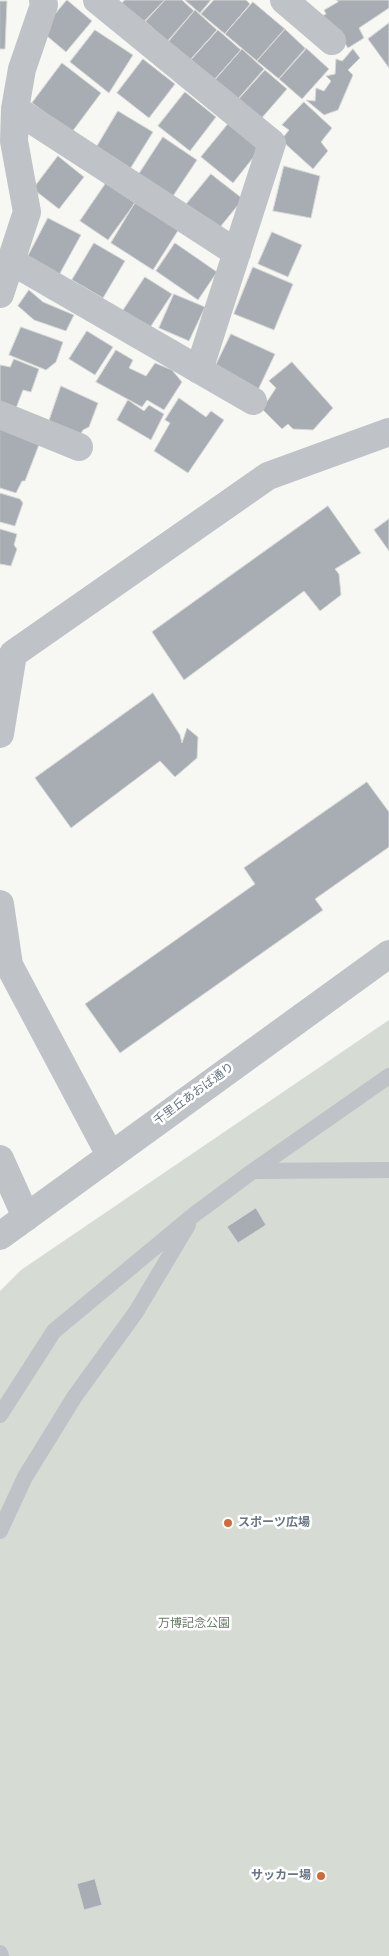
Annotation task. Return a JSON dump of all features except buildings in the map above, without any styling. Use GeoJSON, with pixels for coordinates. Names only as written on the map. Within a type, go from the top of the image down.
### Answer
{"type":"FeatureCollection","features":[{"type":"Feature","properties":{"kind":"street"},"geometry":{"type":"LineString","coordinates":[[0,294],[9,246],[27,212],[14,141],[15,109],[11,66],[44,5],[43,0]]}},
{"type":"Feature","properties":{"kind":"street"},"geometry":{"type":"LineString","coordinates":[[97,0],[272,143],[199,370]]}},
{"type":"Feature","properties":{"kind":"street"},"geometry":{"type":"LineString","coordinates":[[284,0],[332,41]]}},
{"type":"Feature","properties":{"kind":"street"},"geometry":{"type":"LineString","coordinates":[[15,109],[237,253]]}},
{"type":"Feature","properties":{"kind":"street"},"geometry":{"type":"LineString","coordinates":[[9,246],[199,370],[253,401]]}},
{"type":"Feature","properties":{"kind":"street"},"geometry":{"type":"LineString","coordinates":[[0,415],[79,447]]}},
{"type":"Feature","properties":{"kind":"street"},"geometry":{"type":"LineString","coordinates":[[0,734],[12,654],[268,476],[389,432]]}},
{"type":"Feature","properties":{"kind":"street"},"geometry":{"type":"LineString","coordinates":[[0,904],[9,964],[110,1155]]}},
{"type":"Feature","properties":{"kind":"street","name":"千里丘あおば通り"},"geometry":{"type":"LineString","coordinates":[[0,1236],[389,954]]}},
{"type":"Feature","properties":{"kind":"street"},"geometry":{"type":"LineString","coordinates":[[0,1159],[26,1217]]}},
{"type":"Feature","properties":{"kind":"lane"},"geometry":{"type":"LineString","coordinates":[[0,1416],[54,1332],[195,1214],[389,1076]]}},
{"type":"Feature","properties":{"kind":"lane"},"geometry":{"type":"LineString","coordinates":[[253,1171],[389,1170]]}},
{"type":"Feature","properties":{"kind":"lane"},"geometry":{"type":"LineString","coordinates":[[0,1531],[25,1477],[55,1428],[75,1396],[136,1312],[195,1214]]}},
{"type":"Feature","properties":{"kind":"green space","name":"万博記念公園"},"geometry":{"type":"Polygon","coordinates":[[[389,1020],[389,1956],[0,1956],[0,1291],[21,1270],[389,1020]]]}},
{"type":"Feature","properties":{"kind":"place","name":"スポーツ広場"},"geometry":{"type":"Point","coordinates":[228,1523]}},
{"type":"Feature","properties":{"kind":"place","name":"サッカー場"},"geometry":{"type":"Point","coordinates":[321,1876]}}]}
